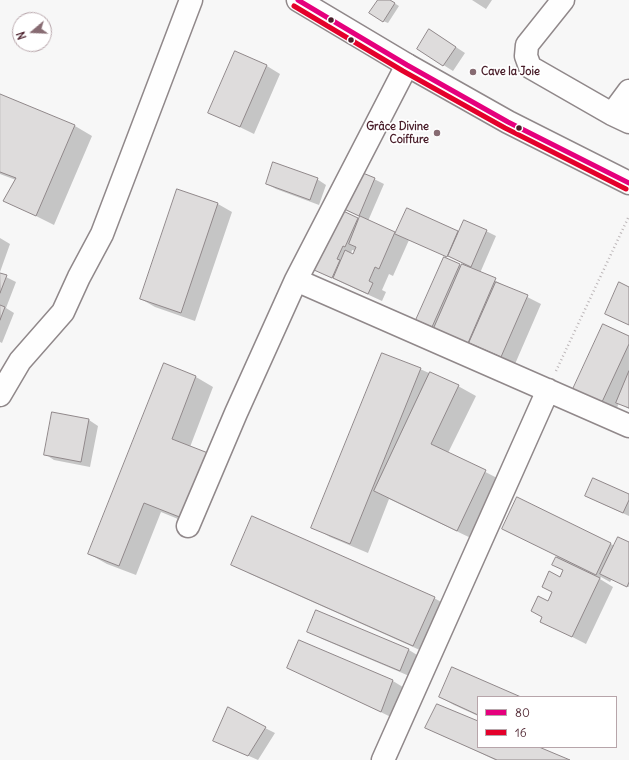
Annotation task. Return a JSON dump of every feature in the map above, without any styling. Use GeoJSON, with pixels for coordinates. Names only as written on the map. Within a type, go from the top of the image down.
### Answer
{"type":"FeatureCollection","features":[{"type":"Feature","properties":{"kind":"street"},"geometry":{"type":"LineString","coordinates":[[0,395],[20,361],[63,312],[79,277],[102,234],[191,0]]}},
{"type":"Feature","properties":{"kind":"street"},"geometry":{"type":"LineString","coordinates":[[298,0],[407,65],[508,122],[629,183]]}},
{"type":"Feature","properties":{"kind":"street"},"geometry":{"type":"LineString","coordinates":[[563,0],[528,45],[526,56],[530,67],[620,118],[629,91]]}},
{"type":"Feature","properties":{"kind":"street"},"geometry":{"type":"LineString","coordinates":[[188,526],[236,413],[296,280],[407,65]]}},
{"type":"Feature","properties":{"kind":"street"},"geometry":{"type":"LineString","coordinates":[[296,280],[629,426]]}},
{"type":"Feature","properties":{"kind":"street"},"geometry":{"type":"LineString","coordinates":[[383,760],[548,390]]}},
{"type":"Feature","properties":{"kind":"path"},"geometry":{"type":"LineString","coordinates":[[548,390],[629,216]]}},
{"type":"Feature","properties":{"kind":"building"},"geometry":{"type":"Polygon","coordinates":[[[378,0],[390,0],[395,3],[383,22],[369,13],[378,0]]]}},
{"type":"Feature","properties":{"kind":"building"},"geometry":{"type":"Polygon","coordinates":[[[429,29],[456,47],[443,66],[417,49],[429,29]]]}},
{"type":"Feature","properties":{"kind":"building"},"geometry":{"type":"Polygon","coordinates":[[[235,51],[267,65],[240,127],[208,113],[235,51]]]}},
{"type":"Feature","properties":{"kind":"building"},"geometry":{"type":"Polygon","coordinates":[[[0,94],[75,125],[36,216],[3,201],[16,178],[0,172],[0,94]]]}},
{"type":"Feature","properties":{"kind":"building"},"geometry":{"type":"Polygon","coordinates":[[[273,162],[318,178],[310,200],[266,184],[273,162]]]}},
{"type":"Feature","properties":{"kind":"building"},"geometry":{"type":"Polygon","coordinates":[[[358,171],[375,178],[359,216],[342,208],[358,171]]]}},
{"type":"Feature","properties":{"kind":"building"},"geometry":{"type":"Polygon","coordinates":[[[177,189],[218,203],[181,313],[140,299],[177,189]]]}},
{"type":"Feature","properties":{"kind":"building"},"geometry":{"type":"Polygon","coordinates":[[[407,208],[458,231],[447,257],[395,234],[407,208]]]}},
{"type":"Feature","properties":{"kind":"building"},"geometry":{"type":"Polygon","coordinates":[[[341,210],[358,218],[345,247],[343,246],[337,259],[340,260],[332,278],[314,270],[341,210]]]}},
{"type":"Feature","properties":{"kind":"building"},"geometry":{"type":"Polygon","coordinates":[[[360,216],[395,232],[379,269],[375,267],[369,281],[373,283],[368,294],[333,278],[345,250],[353,254],[356,247],[349,244],[360,216]]]}},
{"type":"Feature","properties":{"kind":"building"},"geometry":{"type":"Polygon","coordinates":[[[464,220],[487,230],[471,267],[448,256],[464,220]]]}},
{"type":"Feature","properties":{"kind":"building"},"geometry":{"type":"Polygon","coordinates":[[[444,257],[460,264],[432,327],[416,320],[444,257]]]}},
{"type":"Feature","properties":{"kind":"building"},"geometry":{"type":"Polygon","coordinates":[[[462,264],[496,278],[468,343],[434,328],[462,264]]]}},
{"type":"Feature","properties":{"kind":"building"},"geometry":{"type":"Polygon","coordinates":[[[0,273],[7,275],[0,293],[0,273]]]}},
{"type":"Feature","properties":{"kind":"building"},"geometry":{"type":"Polygon","coordinates":[[[496,282],[528,295],[501,357],[469,343],[496,282]]]}},
{"type":"Feature","properties":{"kind":"building"},"geometry":{"type":"Polygon","coordinates":[[[619,282],[629,287],[629,325],[605,314],[619,282]]]}},
{"type":"Feature","properties":{"kind":"building"},"geometry":{"type":"Polygon","coordinates":[[[0,305],[5,307],[0,320],[0,305]]]}},
{"type":"Feature","properties":{"kind":"building"},"geometry":{"type":"Polygon","coordinates":[[[603,324],[629,336],[629,344],[602,402],[573,389],[603,324]]]}},
{"type":"Feature","properties":{"kind":"building"},"geometry":{"type":"Polygon","coordinates":[[[382,353],[421,368],[350,544],[311,528],[382,353]]]}},
{"type":"Feature","properties":{"kind":"building"},"geometry":{"type":"Polygon","coordinates":[[[164,363],[196,376],[172,439],[208,453],[182,518],[144,503],[119,566],[88,554],[164,363]]]}},
{"type":"Feature","properties":{"kind":"building"},"geometry":{"type":"Polygon","coordinates":[[[629,371],[629,408],[616,403],[629,371]]]}},
{"type":"Feature","properties":{"kind":"building"},"geometry":{"type":"Polygon","coordinates":[[[430,372],[459,385],[431,444],[486,470],[457,531],[374,491],[430,372]]]}},
{"type":"Feature","properties":{"kind":"building"},"geometry":{"type":"Polygon","coordinates":[[[52,412],[89,419],[81,462],[44,455],[52,412]]]}},
{"type":"Feature","properties":{"kind":"building"},"geometry":{"type":"Polygon","coordinates":[[[593,478],[629,494],[629,500],[623,513],[585,496],[593,478]]]}},
{"type":"Feature","properties":{"kind":"building"},"geometry":{"type":"Polygon","coordinates":[[[517,497],[611,543],[596,575],[502,529],[517,497]]]}},
{"type":"Feature","properties":{"kind":"building"},"geometry":{"type":"Polygon","coordinates":[[[252,516],[435,597],[413,646],[231,565],[252,516]]]}},
{"type":"Feature","properties":{"kind":"building"},"geometry":{"type":"Polygon","coordinates":[[[618,537],[629,542],[629,582],[627,587],[600,574],[618,537]]]}},
{"type":"Feature","properties":{"kind":"building"},"geometry":{"type":"Polygon","coordinates":[[[556,557],[600,578],[572,637],[540,622],[542,617],[531,611],[538,596],[548,601],[552,592],[542,587],[549,571],[560,577],[563,570],[552,565],[556,557]]]}},
{"type":"Feature","properties":{"kind":"building"},"geometry":{"type":"Polygon","coordinates":[[[316,610],[409,649],[400,671],[307,632],[316,610]]]}},
{"type":"Feature","properties":{"kind":"building"},"geometry":{"type":"Polygon","coordinates":[[[299,640],[393,680],[381,712],[287,668],[299,640]]]}},
{"type":"Feature","properties":{"kind":"building"},"geometry":{"type":"Polygon","coordinates":[[[452,667],[519,696],[477,696],[477,715],[439,697],[452,667]]]}},
{"type":"Feature","properties":{"kind":"building"},"geometry":{"type":"Polygon","coordinates":[[[437,704],[477,721],[477,748],[541,748],[570,760],[497,760],[425,728],[437,704]]]}},
{"type":"Feature","properties":{"kind":"building"},"geometry":{"type":"Polygon","coordinates":[[[228,707],[266,727],[248,756],[213,741],[228,707]]]}},
{"type":"Feature","properties":{"kind":"transit line","name":"80"},"geometry":{"type":"LineString","coordinates":[[298,0],[407,65],[508,122],[629,183]]}},
{"type":"Feature","properties":{"kind":"transit line","name":"16"},"geometry":{"type":"LineString","coordinates":[[294,6],[403,71],[505,128],[626,189]]}},
{"type":"Feature","properties":{"kind":"place","name":"Cave la Joie"},"geometry":{"type":"Point","coordinates":[473,72]}},
{"type":"Feature","properties":{"kind":"place","name":"Grâce Divine Coiffure"},"geometry":{"type":"Point","coordinates":[437,133]}}]}
